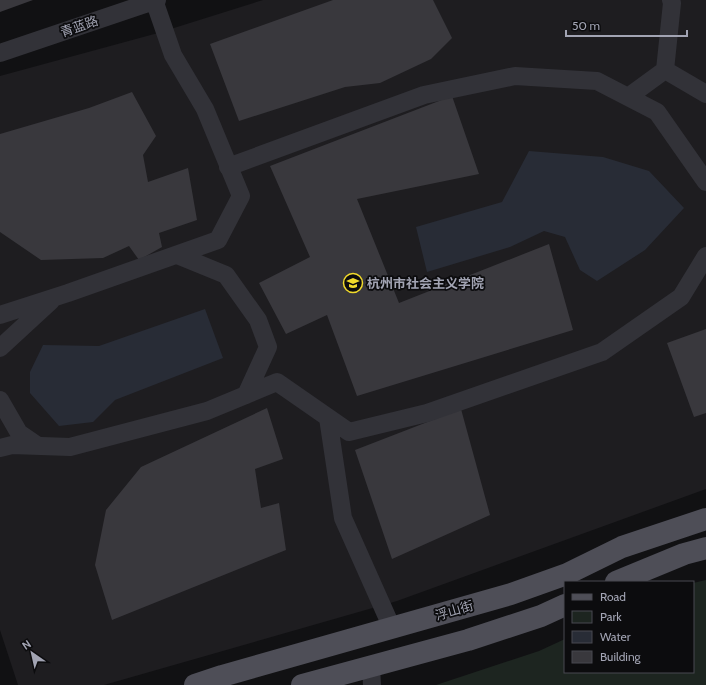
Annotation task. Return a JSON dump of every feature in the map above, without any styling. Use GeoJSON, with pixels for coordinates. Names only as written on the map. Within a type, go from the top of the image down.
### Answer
{"type":"FeatureCollection","features":[{"type":"Feature","properties":{"kind":"main road","name":"浮山街"},"geometry":{"type":"LineString","coordinates":[[195,685],[511,594],[567,574],[622,547],[706,519]]}},
{"type":"Feature","properties":{"kind":"main road"},"geometry":{"type":"LineString","coordinates":[[618,581],[684,554],[706,548]]}},
{"type":"Feature","properties":{"kind":"main road"},"geometry":{"type":"LineString","coordinates":[[302,685],[371,676],[468,640],[541,616],[564,605]]}},
{"type":"Feature","properties":{"kind":"street"},"geometry":{"type":"LineString","coordinates":[[0,315],[55,298],[218,240],[240,196],[205,109],[173,55],[155,0]]}},
{"type":"Feature","properties":{"kind":"street","name":"青蓝路"},"geometry":{"type":"LineString","coordinates":[[0,53],[155,0]]}},
{"type":"Feature","properties":{"kind":"street"},"geometry":{"type":"LineString","coordinates":[[628,97],[665,70],[672,3],[671,0]]}},
{"type":"Feature","properties":{"kind":"street"},"geometry":{"type":"LineString","coordinates":[[665,70],[706,94]]}},
{"type":"Feature","properties":{"kind":"street"},"geometry":{"type":"LineString","coordinates":[[228,167],[424,95],[515,76],[597,81],[657,112],[706,182]]}},
{"type":"Feature","properties":{"kind":"street"},"geometry":{"type":"LineString","coordinates":[[177,255],[226,275],[258,320],[268,347],[246,395]]}},
{"type":"Feature","properties":{"kind":"street"},"geometry":{"type":"LineString","coordinates":[[0,448],[12,445],[70,447],[207,410],[277,382],[349,432],[427,413],[602,352],[681,297],[706,256]]}},
{"type":"Feature","properties":{"kind":"street"},"geometry":{"type":"LineString","coordinates":[[0,348],[55,298]]}},
{"type":"Feature","properties":{"kind":"street"},"geometry":{"type":"LineString","coordinates":[[0,400],[18,433],[38,446]]}},
{"type":"Feature","properties":{"kind":"street"},"geometry":{"type":"LineString","coordinates":[[328,418],[342,518],[392,628]]}},
{"type":"Feature","properties":{"kind":"shaded area","name":"杭州市社会主义学院"},"geometry":{"type":"Polygon","coordinates":[[[263,0],[706,0],[706,489],[397,601],[104,685],[18,685],[0,630],[0,76],[158,33],[263,0]]]}},
{"type":"Feature","properties":{"kind":"green space"},"geometry":{"type":"Polygon","coordinates":[[[706,580],[706,685],[436,685],[539,651],[564,639],[564,673],[694,673],[694,583],[706,580]]]}},
{"type":"Feature","properties":{"kind":"water"},"geometry":{"type":"Polygon","coordinates":[[[529,151],[603,157],[649,171],[684,208],[645,250],[597,281],[580,270],[565,237],[544,231],[510,247],[427,272],[416,227],[502,202],[529,151]]]}},
{"type":"Feature","properties":{"kind":"water"},"geometry":{"type":"Polygon","coordinates":[[[205,309],[223,358],[115,400],[93,422],[59,426],[30,393],[30,372],[43,345],[99,346],[205,309]]]}},
{"type":"Feature","properties":{"kind":"building"},"geometry":{"type":"Polygon","coordinates":[[[0,0],[33,0],[0,12],[0,0]]]}},
{"type":"Feature","properties":{"kind":"building"},"geometry":{"type":"Polygon","coordinates":[[[333,0],[433,0],[452,38],[431,59],[380,83],[345,87],[239,121],[210,44],[333,0]]]}},
{"type":"Feature","properties":{"kind":"building"},"geometry":{"type":"Polygon","coordinates":[[[132,92],[156,136],[143,155],[148,182],[188,168],[197,220],[159,233],[162,247],[139,260],[129,246],[103,258],[41,260],[0,232],[0,134],[89,108],[132,92]]]}},
{"type":"Feature","properties":{"kind":"building"},"geometry":{"type":"Polygon","coordinates":[[[452,96],[479,174],[357,199],[399,303],[549,244],[573,330],[357,396],[327,315],[286,334],[259,283],[310,257],[270,166],[452,96]]]}},
{"type":"Feature","properties":{"kind":"building"},"geometry":{"type":"Polygon","coordinates":[[[706,329],[706,413],[694,417],[667,343],[706,329]]]}},
{"type":"Feature","properties":{"kind":"building"},"geometry":{"type":"Polygon","coordinates":[[[267,408],[283,459],[255,469],[261,508],[279,503],[286,550],[112,620],[95,565],[106,510],[141,467],[267,408]]]}},
{"type":"Feature","properties":{"kind":"building"},"geometry":{"type":"Polygon","coordinates":[[[461,409],[490,515],[392,559],[355,450],[461,409]]]}},
{"type":"Feature","properties":{"kind":"place","name":"杭州市社会主义学院"},"geometry":{"type":"Point","coordinates":[353,283]}}]}
